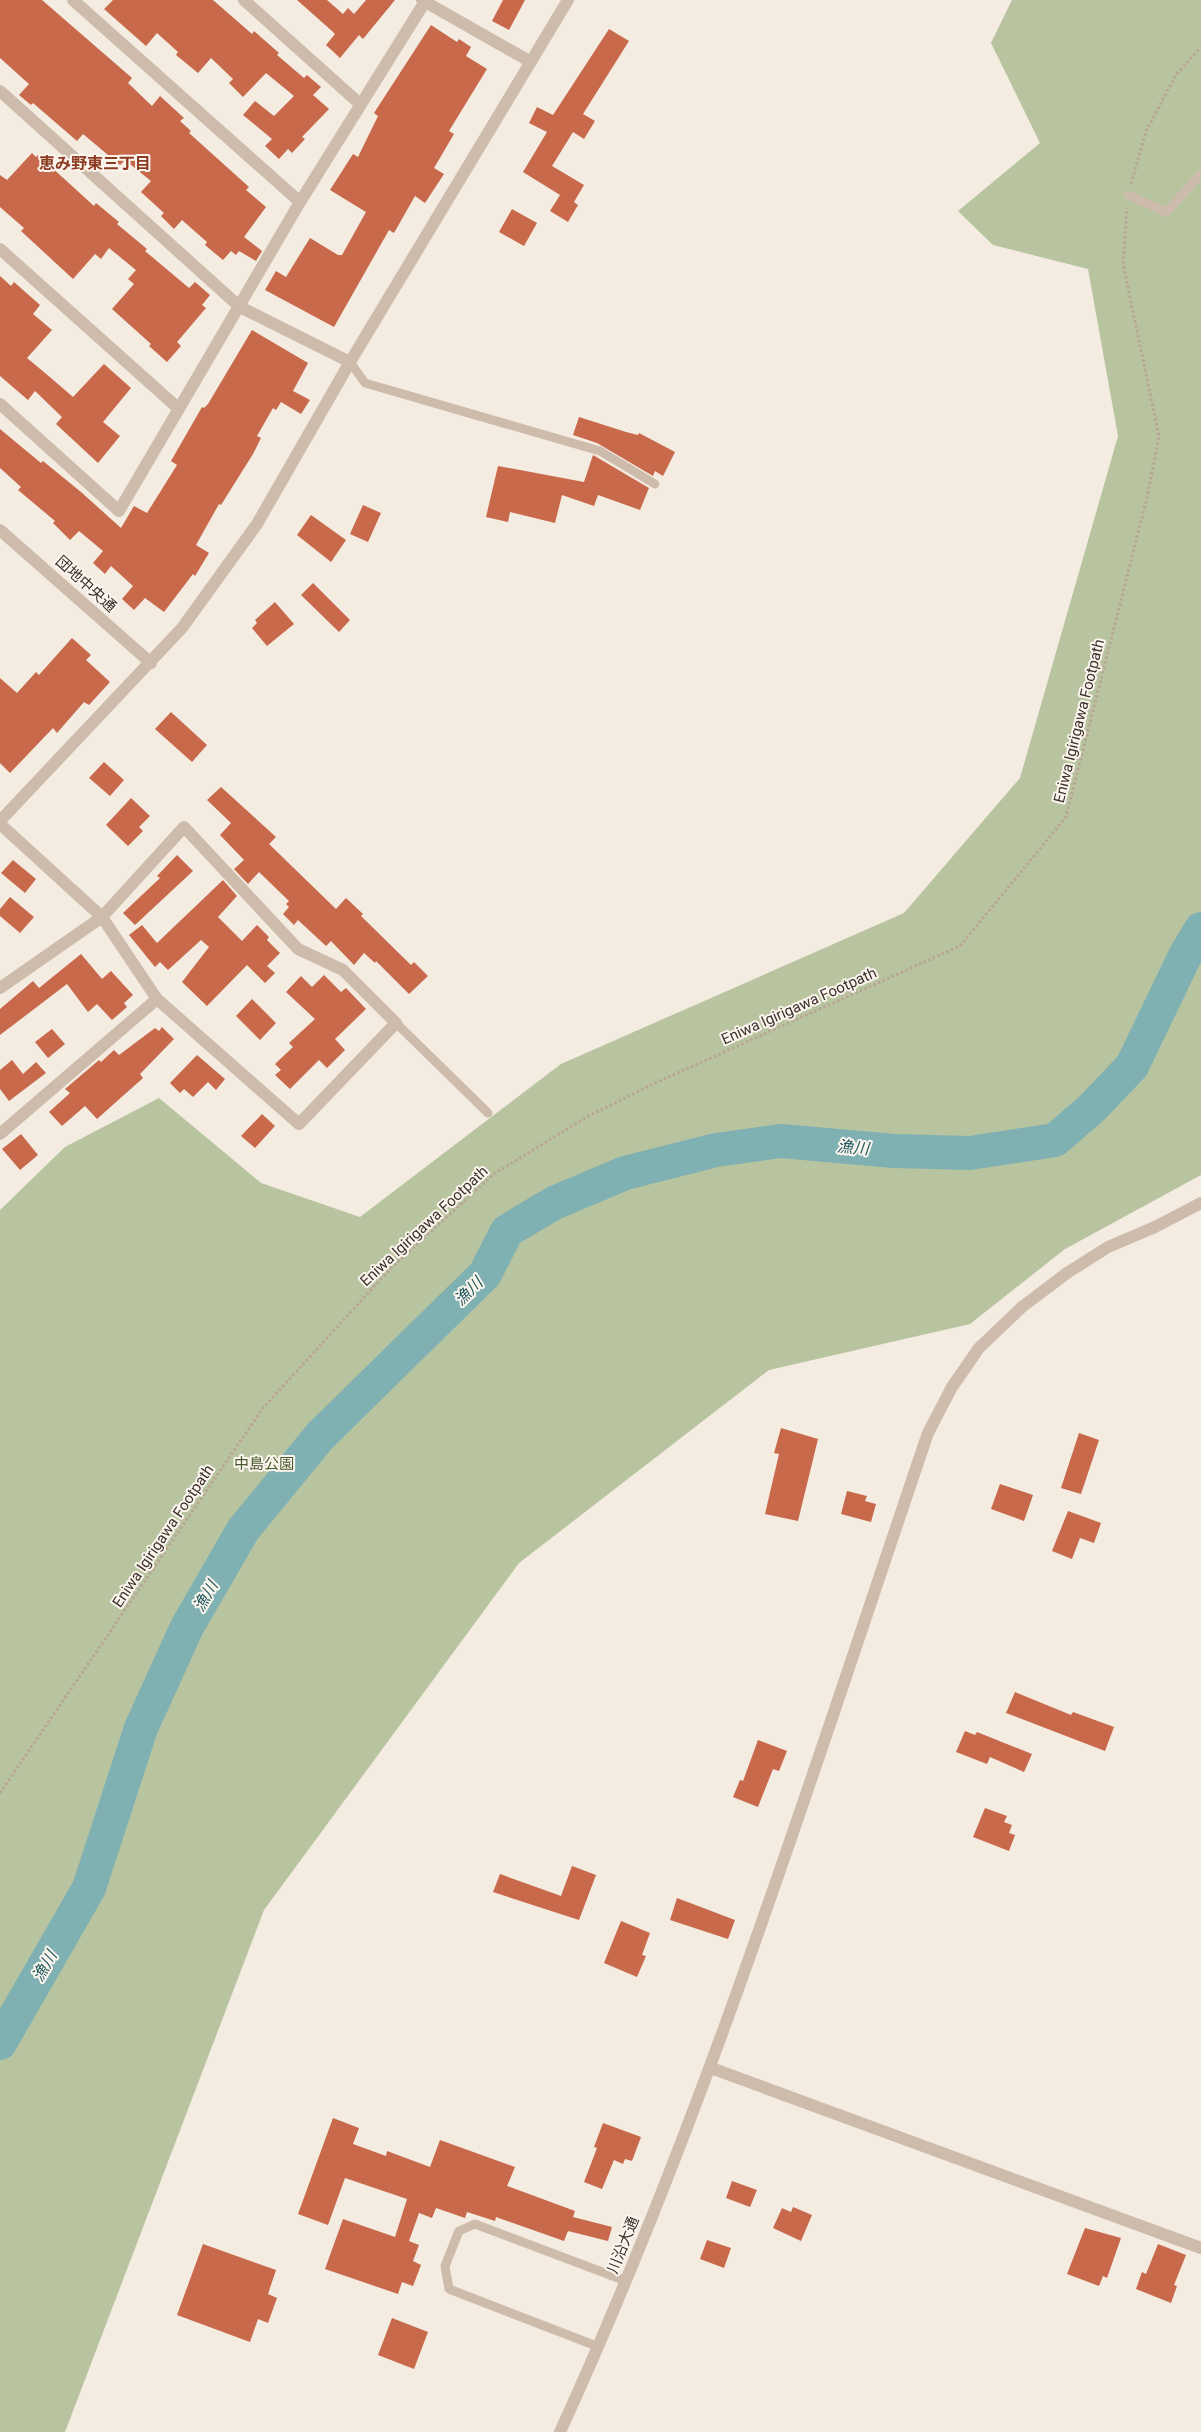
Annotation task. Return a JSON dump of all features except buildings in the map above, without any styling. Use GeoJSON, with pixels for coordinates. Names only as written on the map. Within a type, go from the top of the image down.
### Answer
{"type":"FeatureCollection","features":[{"type":"Feature","properties":{"kind":"street"},"geometry":{"type":"LineString","coordinates":[[73,0],[300,202]]}},
{"type":"Feature","properties":{"kind":"street"},"geometry":{"type":"LineString","coordinates":[[244,0],[360,104]]}},
{"type":"Feature","properties":{"kind":"street"},"geometry":{"type":"LineString","coordinates":[[0,988],[102,917],[184,827],[298,949],[343,970],[396,1023],[299,1124],[157,999],[102,917],[0,823],[182,628],[257,524],[350,362],[568,0]]}},
{"type":"Feature","properties":{"kind":"street"},"geometry":{"type":"LineString","coordinates":[[0,404],[119,511],[300,202],[424,1],[531,62]]}},
{"type":"Feature","properties":{"kind":"street"},"geometry":{"type":"LineString","coordinates":[[0,91],[240,307],[350,362]]}},
{"type":"Feature","properties":{"kind":"street"},"geometry":{"type":"LineString","coordinates":[[0,249],[179,409]]}},
{"type":"Feature","properties":{"kind":"street","name":"団地中央通"},"geometry":{"type":"LineString","coordinates":[[0,530],[151,663]]}},
{"type":"Feature","properties":{"kind":"street"},"geometry":{"type":"LineString","coordinates":[[0,1134],[157,999]]}},
{"type":"Feature","properties":{"kind":"street","name":"川沿大通"},"geometry":{"type":"LineString","coordinates":[[560,2432],[599,2347],[711,2068],[925,1442],[940,1407],[979,1348],[1022,1307],[1067,1273],[1108,1247],[1155,1227],[1201,1203]]}},
{"type":"Feature","properties":{"kind":"street"},"geometry":{"type":"LineString","coordinates":[[711,2068],[1201,2248]]}},
{"type":"Feature","properties":{"kind":"lane"},"geometry":{"type":"LineString","coordinates":[[1128,196],[1166,212],[1201,174]]}},
{"type":"Feature","properties":{"kind":"lane"},"geometry":{"type":"LineString","coordinates":[[350,362],[365,383],[600,451],[655,484]]}},
{"type":"Feature","properties":{"kind":"lane"},"geometry":{"type":"LineString","coordinates":[[396,1023],[488,1113]]}},
{"type":"Feature","properties":{"kind":"lane"},"geometry":{"type":"LineString","coordinates":[[599,2347],[449,2289],[445,2266],[459,2231],[475,2224],[626,2281]]}},
{"type":"Feature","properties":{"kind":"path","name":"Eniwa Igirigawa Footpath"},"geometry":{"type":"LineString","coordinates":[[0,1793],[263,1408],[392,1267],[494,1174],[585,1118],[655,1083],[960,946],[1066,817],[1147,498],[1159,436],[1123,264],[1128,196],[1146,131],[1176,75],[1201,47]]}},
{"type":"Feature","properties":{"kind":"green space","name":"中島公園"},"geometry":{"type":"Polygon","coordinates":[[[1012,0],[1201,0],[1201,1175],[1065,1249],[970,1324],[769,1370],[519,1563],[264,1910],[65,2432],[0,2432],[0,1210],[65,1147],[159,1098],[261,1183],[360,1217],[561,1064],[904,913],[1020,778],[1118,436],[1088,269],[993,245],[958,211],[1040,143],[991,43],[1012,0]]]}},
{"type":"Feature","properties":{"kind":"waterway","name":"漁川"},"geometry":{"type":"LineString","coordinates":[[0,2043],[89,1888],[141,1728],[187,1627],[243,1530],[320,1436],[485,1274],[507,1231],[554,1203],[625,1173],[716,1150],[781,1141],[894,1151],[970,1153],[1055,1140],[1092,1108],[1132,1066],[1186,954],[1201,929]]}},
{"type":"Feature","properties":{"kind":"district","name":"恵み野東三丁目"},"geometry":{"type":"Point","coordinates":[95,163]}}]}
